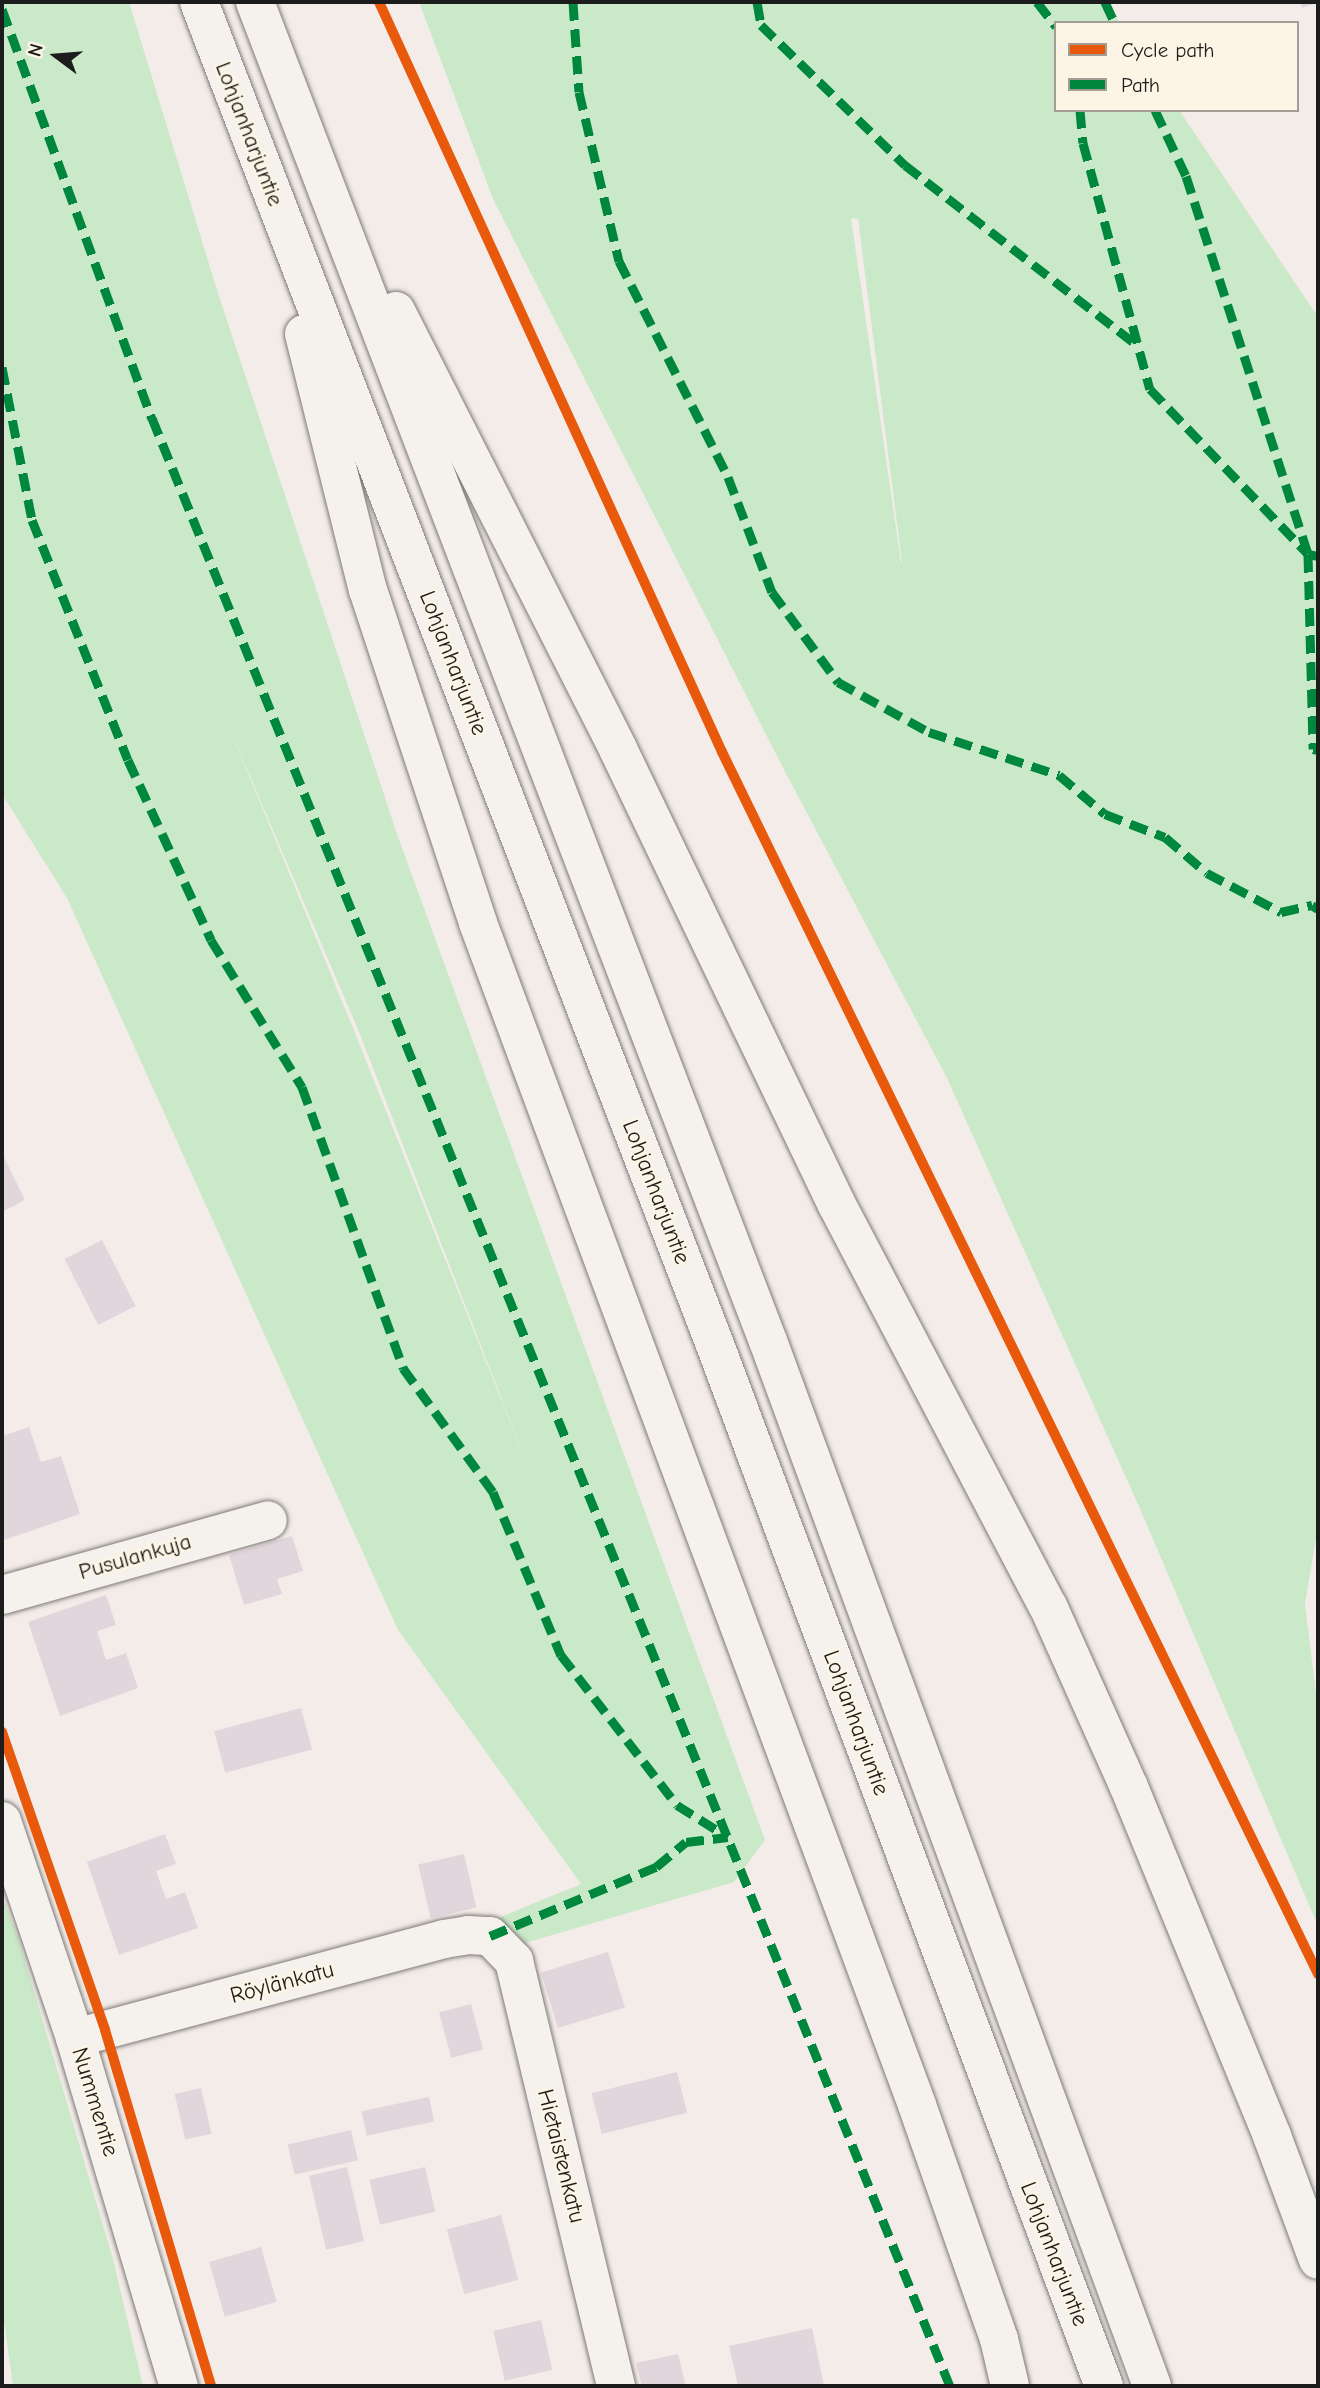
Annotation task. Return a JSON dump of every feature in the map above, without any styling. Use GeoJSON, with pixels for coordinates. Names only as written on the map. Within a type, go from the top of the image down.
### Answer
{"type":"FeatureCollection","features":[{"type":"Feature","properties":{"kind":"main road","name":"Lohjanharjuntie"},"geometry":{"type":"LineString","coordinates":[[199,2],[715,1345],[1104,2386]]}},
{"type":"Feature","properties":{"kind":"main road","name":"Lohjanharjuntie"},"geometry":{"type":"LineString","coordinates":[[255,2],[768,1341],[1152,2386]]}},
{"type":"Feature","properties":{"kind":"main road"},"geometry":{"type":"LineString","coordinates":[[308,142],[594,701],[836,1203],[1048,1606],[1129,1787],[1272,2136],[1318,2260]]}},
{"type":"Feature","properties":{"kind":"main road"},"geometry":{"type":"LineString","coordinates":[[263,169],[368,590],[478,923],[917,2105],[999,2339],[1010,2386]]}},
{"type":"Feature","properties":{"kind":"main road","name":"Pusulankuja"},"geometry":{"type":"LineString","coordinates":[[2,1595],[268,1520]]}},
{"type":"Feature","properties":{"kind":"main road","name":"Nummentie"},"geometry":{"type":"LineString","coordinates":[[2,1821],[75,2038],[179,2386]]}},
{"type":"Feature","properties":{"kind":"main road","name":"Röylänkatu"},"geometry":{"type":"LineString","coordinates":[[75,2038],[444,1939],[467,1935],[489,1936]]}},
{"type":"Feature","properties":{"kind":"main road","name":"Hietaistenkatu"},"geometry":{"type":"LineString","coordinates":[[489,1936],[514,1961],[616,2386]]}},
{"type":"Feature","properties":{"kind":"main road"},"geometry":{"type":"LineString","coordinates":[[1272,2136],[1318,2202]]}},
{"type":"Feature","properties":{"kind":"green space"},"geometry":{"type":"Polygon","coordinates":[[[2,2],[129,2],[216,287],[398,837],[765,1840],[734,1882],[525,1943],[498,1918],[581,1884],[398,1630],[67,898],[2,794],[2,2]],[[227,722],[353,1028],[532,1477],[359,1032],[227,722]]]}},
{"type":"Feature","properties":{"kind":"green space"},"geometry":{"type":"Polygon","coordinates":[[[419,2],[1106,2],[1119,21],[1054,21],[1054,112],[1180,112],[1318,317],[1318,1526],[1305,1604],[1318,1711],[1318,1926],[1141,1511],[947,1078],[780,762],[493,199],[419,2]],[[851,218],[901,562],[858,219],[851,218]]]}},
{"type":"Feature","properties":{"kind":"green space"},"geometry":{"type":"Polygon","coordinates":[[[2,1896],[18,1937],[113,2259],[143,2386],[13,2386],[2,2306],[2,1896]]]}},
{"type":"Feature","properties":{"kind":"building"},"geometry":{"type":"Polygon","coordinates":[[[1300,2],[1318,2],[1318,3],[1302,8],[1300,2]]]}},
{"type":"Feature","properties":{"kind":"building"},"geometry":{"type":"Polygon","coordinates":[[[2,1153],[25,1200],[2,1212],[2,1153]]]}},
{"type":"Feature","properties":{"kind":"building"},"geometry":{"type":"Polygon","coordinates":[[[102,1240],[136,1306],[98,1325],[65,1259],[102,1240]]]}},
{"type":"Feature","properties":{"kind":"building"},"geometry":{"type":"Polygon","coordinates":[[[29,1427],[41,1462],[61,1456],[80,1514],[4,1540],[2,1436],[29,1427]]]}},
{"type":"Feature","properties":{"kind":"building"},"geometry":{"type":"Polygon","coordinates":[[[292,1536],[303,1571],[277,1579],[282,1594],[244,1605],[229,1555],[292,1536]]]}},
{"type":"Feature","properties":{"kind":"building"},"geometry":{"type":"Polygon","coordinates":[[[106,1595],[116,1625],[97,1631],[106,1660],[126,1653],[138,1688],[60,1716],[28,1622],[106,1595]]]}},
{"type":"Feature","properties":{"kind":"building"},"geometry":{"type":"Polygon","coordinates":[[[301,1708],[312,1750],[225,1773],[214,1731],[301,1708]]]}},
{"type":"Feature","properties":{"kind":"building"},"geometry":{"type":"Polygon","coordinates":[[[165,1834],[176,1864],[156,1871],[166,1899],[185,1892],[198,1928],[119,1955],[87,1862],[165,1834]]]}},
{"type":"Feature","properties":{"kind":"building"},"geometry":{"type":"Polygon","coordinates":[[[464,1854],[476,1908],[431,1918],[418,1865],[464,1854]]]}},
{"type":"Feature","properties":{"kind":"building"},"geometry":{"type":"Polygon","coordinates":[[[608,1952],[625,2007],[558,2028],[541,1972],[608,1952]]]}},
{"type":"Feature","properties":{"kind":"building"},"geometry":{"type":"Polygon","coordinates":[[[471,2004],[483,2049],[451,2058],[439,2013],[471,2004]]]}},
{"type":"Feature","properties":{"kind":"building"},"geometry":{"type":"Polygon","coordinates":[[[677,2072],[687,2113],[602,2134],[592,2093],[677,2072]]]}},
{"type":"Feature","properties":{"kind":"building"},"geometry":{"type":"Polygon","coordinates":[[[201,2088],[212,2134],[185,2140],[175,2094],[201,2088]]]}},
{"type":"Feature","properties":{"kind":"building"},"geometry":{"type":"Polygon","coordinates":[[[429,2097],[434,2121],[367,2136],[362,2111],[429,2097]]]}},
{"type":"Feature","properties":{"kind":"building"},"geometry":{"type":"Polygon","coordinates":[[[351,2130],[358,2160],[295,2175],[288,2145],[351,2130]]]}},
{"type":"Feature","properties":{"kind":"building"},"geometry":{"type":"Polygon","coordinates":[[[347,2167],[364,2241],[326,2250],[309,2176],[347,2167]]]}},
{"type":"Feature","properties":{"kind":"building"},"geometry":{"type":"Polygon","coordinates":[[[425,2167],[435,2212],[380,2225],[369,2180],[425,2167]]]}},
{"type":"Feature","properties":{"kind":"building"},"geometry":{"type":"Polygon","coordinates":[[[501,2215],[518,2280],[464,2294],[447,2229],[501,2215]]]}},
{"type":"Feature","properties":{"kind":"building"},"geometry":{"type":"Polygon","coordinates":[[[261,2247],[277,2302],[225,2317],[209,2262],[261,2247]]]}},
{"type":"Feature","properties":{"kind":"building"},"geometry":{"type":"Polygon","coordinates":[[[541,2320],[552,2370],[505,2381],[493,2331],[541,2320]]]}},
{"type":"Feature","properties":{"kind":"building"},"geometry":{"type":"Polygon","coordinates":[[[812,2328],[824,2386],[738,2386],[729,2346],[812,2328]]]}},
{"type":"Feature","properties":{"kind":"building"},"geometry":{"type":"Polygon","coordinates":[[[678,2354],[686,2386],[642,2386],[636,2363],[678,2354]]]}},
{"type":"Feature","properties":{"kind":"marked path"},"geometry":{"type":"LineString","coordinates":[[573,2],[579,92],[619,261],[728,477],[772,592],[838,682],[929,732],[1059,775],[1105,814],[1165,837],[1207,873],[1281,912],[1312,905],[1318,909]]}},
{"type":"Feature","properties":{"kind":"marked path"},"geometry":{"type":"LineString","coordinates":[[757,2],[761,25],[905,165],[1137,345]]}},
{"type":"Feature","properties":{"kind":"marked path"},"geometry":{"type":"LineString","coordinates":[[1037,2],[1054,23]]}},
{"type":"Feature","properties":{"kind":"marked path"},"geometry":{"type":"LineString","coordinates":[[1105,2],[1114,21]]}},
{"type":"Feature","properties":{"kind":"marked path"},"geometry":{"type":"LineString","coordinates":[[2,9],[152,418],[950,2386]]}},
{"type":"Feature","properties":{"kind":"marked path"},"geometry":{"type":"LineString","coordinates":[[1080,112],[1083,143],[1150,389],[1308,554],[1318,556]]}},
{"type":"Feature","properties":{"kind":"marked path"},"geometry":{"type":"LineString","coordinates":[[1156,112],[1186,176],[1308,554],[1313,749],[1318,750]]}},
{"type":"Feature","properties":{"kind":"marked path"},"geometry":{"type":"LineString","coordinates":[[2,367],[32,520],[128,760],[211,940],[302,1087],[403,1368],[493,1492],[561,1655],[677,1805],[728,1837]]}},
{"type":"Feature","properties":{"kind":"marked path"},"geometry":{"type":"LineString","coordinates":[[490,1936],[656,1867],[686,1842],[728,1837]]}},
{"type":"Feature","properties":{"kind":"cycle path"},"geometry":{"type":"LineString","coordinates":[[379,2],[722,752],[1318,1974]]}},
{"type":"Feature","properties":{"kind":"cycle path"},"geometry":{"type":"LineString","coordinates":[[2,1732],[105,2030],[211,2386]]}}]}
